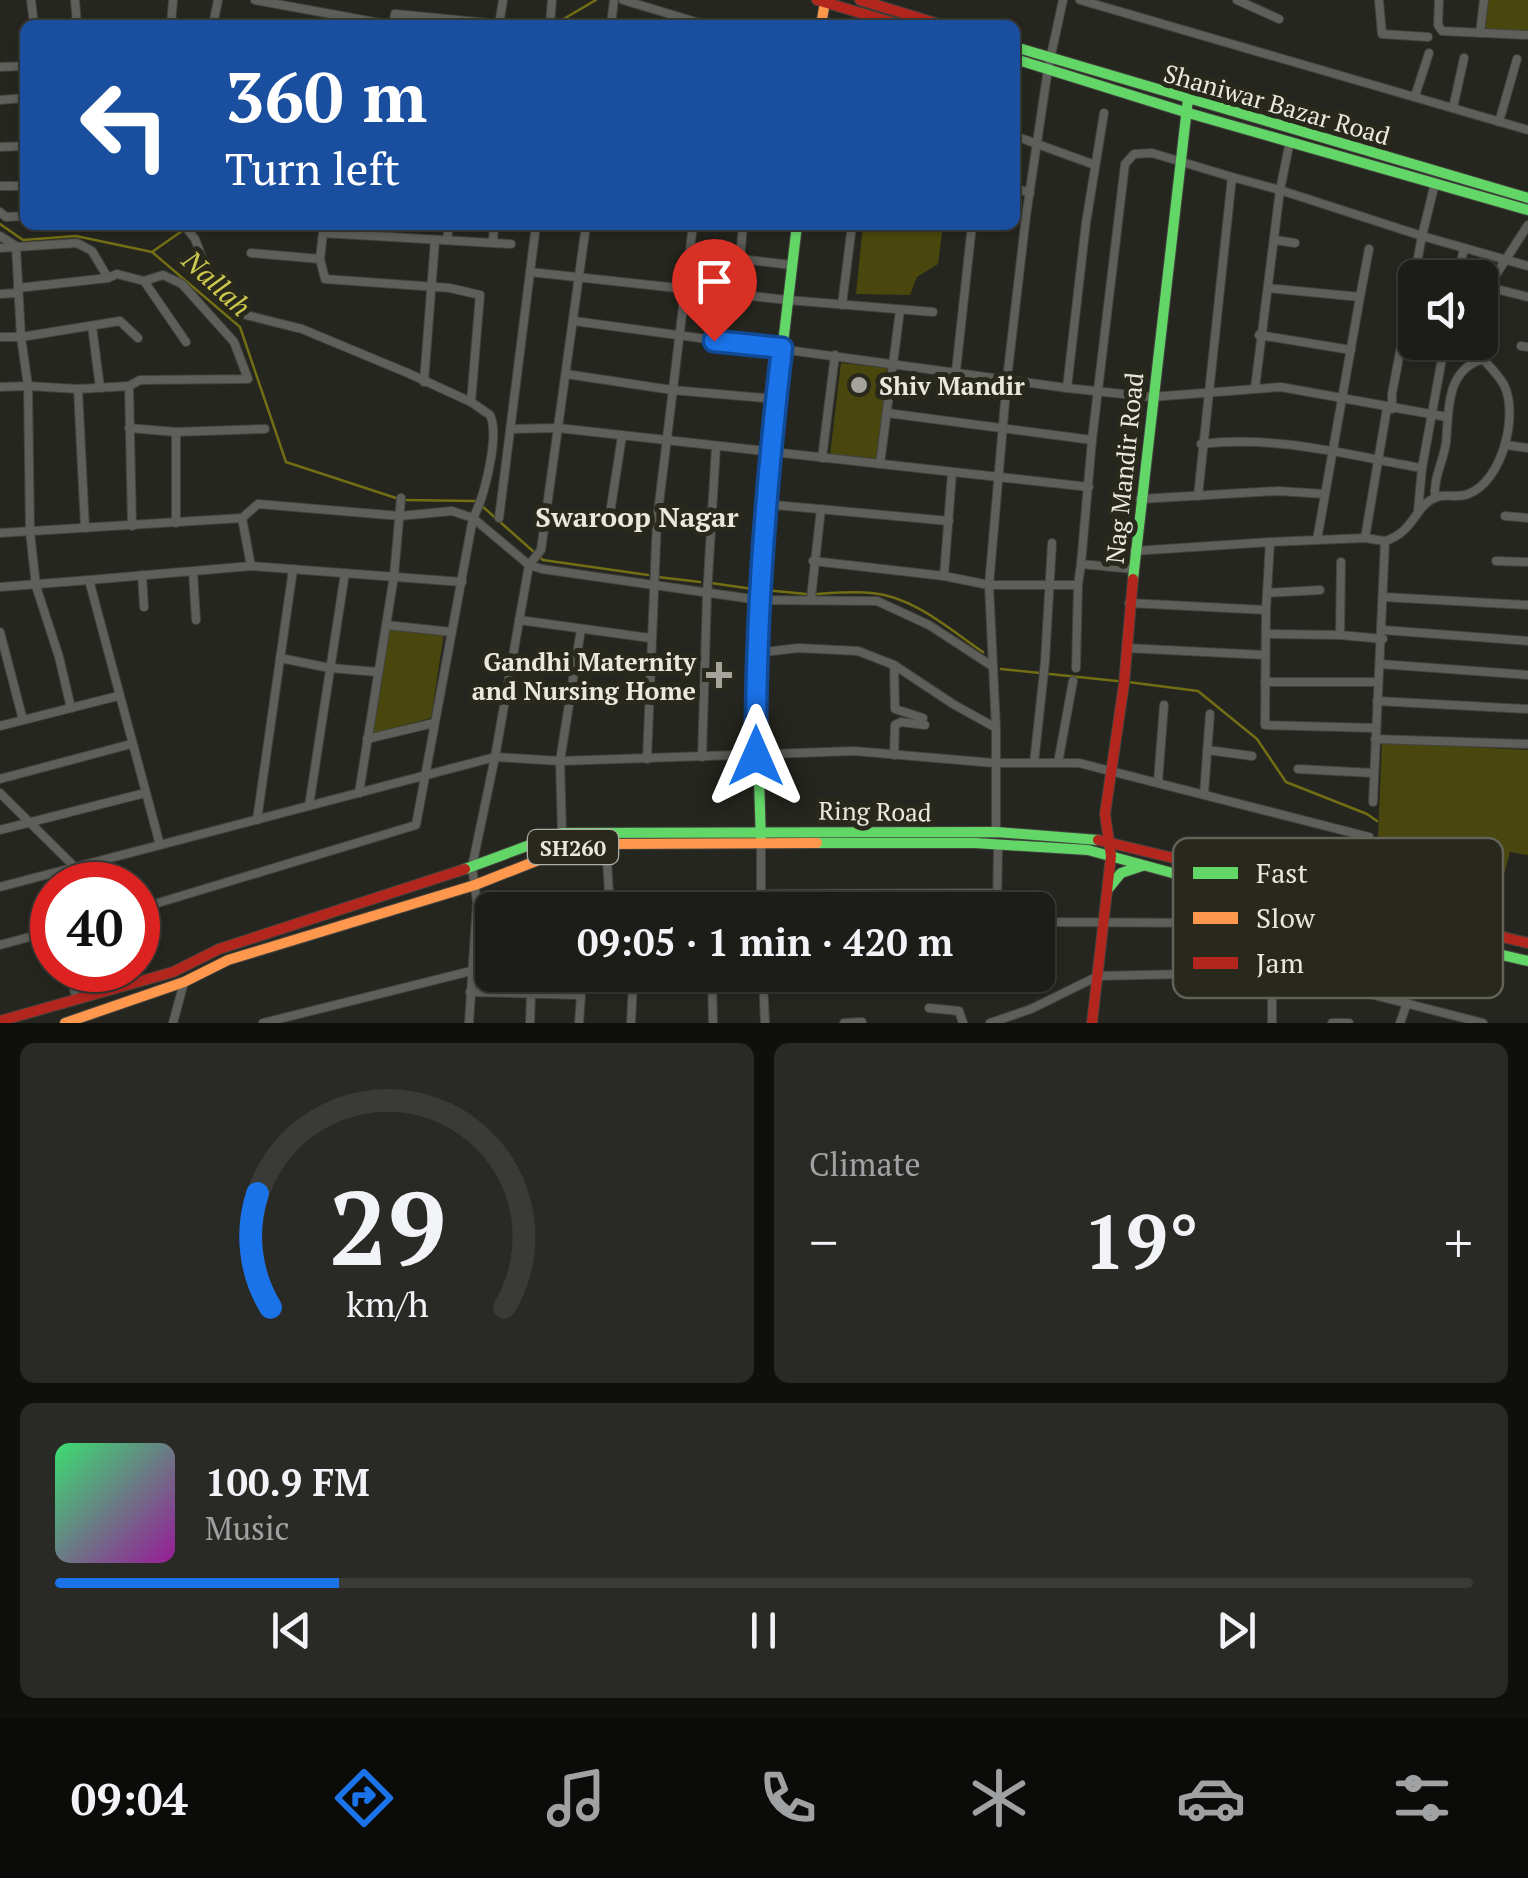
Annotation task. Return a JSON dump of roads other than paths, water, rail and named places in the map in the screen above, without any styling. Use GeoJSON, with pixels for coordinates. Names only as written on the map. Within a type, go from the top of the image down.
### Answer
{"type":"FeatureCollection","features":[{"type":"Feature","properties":{"kind":"main road"},"geometry":{"type":"LineString","coordinates":[[860,0],[926,20]]}},
{"type":"Feature","properties":{"kind":"main road"},"geometry":{"type":"LineString","coordinates":[[821,1],[884,20]]}},
{"type":"Feature","properties":{"kind":"main road"},"geometry":{"type":"LineString","coordinates":[[1020,49],[1049,63],[1290,141],[1528,210]]}},
{"type":"Feature","properties":{"kind":"main road"},"geometry":{"type":"LineString","coordinates":[[1020,60],[1049,63]]}},
{"type":"Feature","properties":{"kind":"main road","name":"Nag Mandir Road"},"geometry":{"type":"LineString","coordinates":[[1111,856],[1105,814],[1125,679],[1132,569],[1187,106]]}},
{"type":"Feature","properties":{"kind":"main road","name":"Shaniwar Bazar Road"},"geometry":{"type":"LineString","coordinates":[[1187,106],[1528,198]]}},
{"type":"Feature","properties":{"kind":"main road"},"geometry":{"type":"LineString","coordinates":[[761,836],[755,653],[764,504],[796,230]]}},
{"type":"Feature","properties":{"kind":"main road","name":"Ring Road"},"geometry":{"type":"LineString","coordinates":[[65,1023],[184,982],[228,960],[475,885],[569,848],[761,836],[996,832],[1084,837],[1173,858]]}},
{"type":"Feature","properties":{"kind":"main road","name":"Ring Road"},"geometry":{"type":"LineString","coordinates":[[0,1021],[173,972],[218,949],[472,867],[562,833],[761,836],[1088,850],[1111,856]]}},
{"type":"Feature","properties":{"kind":"main road"},"geometry":{"type":"LineString","coordinates":[[1092,1023],[1111,856]]}},
{"type":"Feature","properties":{"kind":"main road","name":"SH260"},"geometry":{"type":"LineString","coordinates":[[1111,856],[1173,874]]}},
{"type":"Feature","properties":{"kind":"main road"},"geometry":{"type":"LineString","coordinates":[[1108,889],[1120,873],[1142,866]]}},
{"type":"Feature","properties":{"kind":"main road","name":"Ring Road"},"geometry":{"type":"LineString","coordinates":[[1503,937],[1528,943]]}},
{"type":"Feature","properties":{"kind":"main road","name":"SH260"},"geometry":{"type":"LineString","coordinates":[[1503,955],[1528,961]]}},
{"type":"Feature","properties":{"kind":"street"},"geometry":{"type":"LineString","coordinates":[[255,0],[319,5],[374,20]]}},
{"type":"Feature","properties":{"kind":"street"},"geometry":{"type":"LineString","coordinates":[[623,0],[689,20]]}},
{"type":"Feature","properties":{"kind":"street"},"geometry":{"type":"LineString","coordinates":[[996,832],[990,585],[1007,378],[1030,193],[1049,63],[1063,0]]}},
{"type":"Feature","properties":{"kind":"street"},"geometry":{"type":"LineString","coordinates":[[1080,0],[1528,130]]}},
{"type":"Feature","properties":{"kind":"street"},"geometry":{"type":"LineString","coordinates":[[1237,0],[1279,19]]}},
{"type":"Feature","properties":{"kind":"street"},"geometry":{"type":"LineString","coordinates":[[1379,0],[1382,34],[1428,38]]}},
{"type":"Feature","properties":{"kind":"street"},"geometry":{"type":"LineString","coordinates":[[1439,0],[1439,29],[1528,36]]}},
{"type":"Feature","properties":{"kind":"street"},"geometry":{"type":"LineString","coordinates":[[1480,33],[1484,0]]}},
{"type":"Feature","properties":{"kind":"street"},"geometry":{"type":"LineString","coordinates":[[394,20],[396,14],[458,20]]}},
{"type":"Feature","properties":{"kind":"street"},"geometry":{"type":"LineString","coordinates":[[1415,96],[1428,53]]}},
{"type":"Feature","properties":{"kind":"street"},"geometry":{"type":"LineString","coordinates":[[1453,108],[1464,58]]}},
{"type":"Feature","properties":{"kind":"street"},"geometry":{"type":"LineString","coordinates":[[1498,122],[1517,59]]}},
{"type":"Feature","properties":{"kind":"street"},"geometry":{"type":"LineString","coordinates":[[1067,388],[1104,112]]}},
{"type":"Feature","properties":{"kind":"street"},"geometry":{"type":"LineString","coordinates":[[1020,137],[1095,165]]}},
{"type":"Feature","properties":{"kind":"street"},"geometry":{"type":"LineString","coordinates":[[1255,388],[1280,190],[1290,141]]}},
{"type":"Feature","properties":{"kind":"street"},"geometry":{"type":"LineString","coordinates":[[1076,668],[1078,585],[1092,440],[1124,164],[1134,154],[1152,153],[1528,266]]}},
{"type":"Feature","properties":{"kind":"street"},"geometry":{"type":"LineString","coordinates":[[1198,496],[1232,177]]}},
{"type":"Feature","properties":{"kind":"street"},"geometry":{"type":"LineString","coordinates":[[1365,538],[1435,182]]}},
{"type":"Feature","properties":{"kind":"street"},"geometry":{"type":"LineString","coordinates":[[1020,190],[1030,193]]}},
{"type":"Feature","properties":{"kind":"street"},"geometry":{"type":"LineString","coordinates":[[1498,273],[1528,225]]}},
{"type":"Feature","properties":{"kind":"street"},"geometry":{"type":"LineString","coordinates":[[160,902],[413,827],[417,822],[493,422],[490,415],[471,402],[302,329],[242,314],[222,301],[188,230]]}},
{"type":"Feature","properties":{"kind":"street"},"geometry":{"type":"LineString","coordinates":[[362,237],[363,230]]}},
{"type":"Feature","properties":{"kind":"street"},"geometry":{"type":"LineString","coordinates":[[404,230],[404,238]]}},
{"type":"Feature","properties":{"kind":"street"},"geometry":{"type":"LineString","coordinates":[[447,240],[448,230]]}},
{"type":"Feature","properties":{"kind":"street"},"geometry":{"type":"LineString","coordinates":[[492,242],[493,230]]}},
{"type":"Feature","properties":{"kind":"street"},"geometry":{"type":"LineString","coordinates":[[499,518],[535,230]]}},
{"type":"Feature","properties":{"kind":"street"},"geometry":{"type":"LineString","coordinates":[[468,1023],[477,902],[472,867],[519,620],[532,562],[541,550],[585,230]]}},
{"type":"Feature","properties":{"kind":"street"},"geometry":{"type":"LineString","coordinates":[[647,759],[652,583],[665,442],[692,230]]}},
{"type":"Feature","properties":{"kind":"street"},"geometry":{"type":"LineString","coordinates":[[742,230],[740,259],[792,265]]}},
{"type":"Feature","properties":{"kind":"street"},"geometry":{"type":"LineString","coordinates":[[842,305],[851,230]]}},
{"type":"Feature","properties":{"kind":"street"},"geometry":{"type":"LineString","coordinates":[[956,370],[971,230]]}},
{"type":"Feature","properties":{"kind":"street"},"geometry":{"type":"LineString","coordinates":[[471,402],[480,295],[433,287],[325,279],[320,259],[324,233],[511,244]]}},
{"type":"Feature","properties":{"kind":"street"},"geometry":{"type":"LineString","coordinates":[[0,236],[16,246]]}},
{"type":"Feature","properties":{"kind":"street"},"geometry":{"type":"LineString","coordinates":[[424,382],[436,240]]}},
{"type":"Feature","properties":{"kind":"street"},"geometry":{"type":"LineString","coordinates":[[1275,240],[1294,243]]}},
{"type":"Feature","properties":{"kind":"street"},"geometry":{"type":"LineString","coordinates":[[0,248],[77,244],[92,251],[113,276]]}},
{"type":"Feature","properties":{"kind":"street"},"geometry":{"type":"LineString","coordinates":[[16,246],[28,386],[30,532],[36,586],[72,708]]}},
{"type":"Feature","properties":{"kind":"street"},"geometry":{"type":"LineString","coordinates":[[1462,260],[1464,248]]}},
{"type":"Feature","properties":{"kind":"street"},"geometry":{"type":"LineString","coordinates":[[1317,540],[1370,250]]}},
{"type":"Feature","properties":{"kind":"street"},"geometry":{"type":"LineString","coordinates":[[251,254],[320,259]]}},
{"type":"Feature","properties":{"kind":"street"},"geometry":{"type":"LineString","coordinates":[[530,272],[933,312]]}},
{"type":"Feature","properties":{"kind":"street"},"geometry":{"type":"LineString","coordinates":[[0,294],[113,276],[144,281],[163,275],[182,284],[234,342],[248,379],[140,380],[128,386],[78,389],[0,387]]}},
{"type":"Feature","properties":{"kind":"street"},"geometry":{"type":"LineString","coordinates":[[144,281],[186,342]]}},
{"type":"Feature","properties":{"kind":"street"},"geometry":{"type":"LineString","coordinates":[[1268,288],[1360,297]]}},
{"type":"Feature","properties":{"kind":"street"},"geometry":{"type":"LineString","coordinates":[[1498,289],[1528,296]]}},
{"type":"Feature","properties":{"kind":"street"},"geometry":{"type":"LineString","coordinates":[[208,312],[222,301]]}},
{"type":"Feature","properties":{"kind":"street"},"geometry":{"type":"LineString","coordinates":[[880,464],[900,310]]}},
{"type":"Feature","properties":{"kind":"street"},"geometry":{"type":"LineString","coordinates":[[0,337],[120,321],[138,338]]}},
{"type":"Feature","properties":{"kind":"street"},"geometry":{"type":"LineString","coordinates":[[574,321],[679,338],[1151,397],[1281,387],[1447,418]]}},
{"type":"Feature","properties":{"kind":"street"},"geometry":{"type":"LineString","coordinates":[[92,326],[100,388]]}},
{"type":"Feature","properties":{"kind":"street"},"geometry":{"type":"LineString","coordinates":[[1260,335],[1350,350]]}},
{"type":"Feature","properties":{"kind":"street"},"geometry":{"type":"LineString","coordinates":[[822,458],[835,355]]}},
{"type":"Feature","properties":{"kind":"street"},"geometry":{"type":"LineString","coordinates":[[1418,512],[1442,360]]}},
{"type":"Feature","properties":{"kind":"street"},"geometry":{"type":"LineString","coordinates":[[1134,551],[1365,538],[1385,541],[1402,535],[1418,512],[1435,498],[1469,494],[1478,489],[1506,445],[1510,408],[1506,388],[1480,360],[1463,370],[1450,398],[1435,498]]}},
{"type":"Feature","properties":{"kind":"street"},"geometry":{"type":"LineString","coordinates":[[566,374],[672,390],[776,398]]}},
{"type":"Feature","properties":{"kind":"street"},"geometry":{"type":"LineString","coordinates":[[128,386],[132,526]]}},
{"type":"Feature","properties":{"kind":"street"},"geometry":{"type":"LineString","coordinates":[[78,389],[85,528]]}},
{"type":"Feature","properties":{"kind":"street"},"geometry":{"type":"LineString","coordinates":[[887,413],[1092,440]]}},
{"type":"Feature","properties":{"kind":"street"},"geometry":{"type":"LineString","coordinates":[[130,428],[176,432],[266,429]]}},
{"type":"Feature","properties":{"kind":"street"},"geometry":{"type":"LineString","coordinates":[[510,429],[558,428],[1088,487]]}},
{"type":"Feature","properties":{"kind":"street"},"geometry":{"type":"LineString","coordinates":[[176,432],[176,523]]}},
{"type":"Feature","properties":{"kind":"street"},"geometry":{"type":"LineString","coordinates":[[610,520],[622,436]]}},
{"type":"Feature","properties":{"kind":"street"},"geometry":{"type":"LineString","coordinates":[[1201,444],[1240,440],[1333,450],[1422,468]]}},
{"type":"Feature","properties":{"kind":"street"},"geometry":{"type":"LineString","coordinates":[[1506,445],[1528,448]]}},
{"type":"Feature","properties":{"kind":"street"},"geometry":{"type":"LineString","coordinates":[[702,757],[706,594],[716,447]]}},
{"type":"Feature","properties":{"kind":"street"},"geometry":{"type":"LineString","coordinates":[[944,576],[952,473]]}},
{"type":"Feature","properties":{"kind":"street"},"geometry":{"type":"LineString","coordinates":[[1140,500],[1278,491],[1325,494]]}},
{"type":"Feature","properties":{"kind":"street"},"geometry":{"type":"LineString","coordinates":[[358,793],[394,576],[401,498]]}},
{"type":"Feature","properties":{"kind":"street"},"geometry":{"type":"LineString","coordinates":[[0,533],[242,518],[258,504],[401,514],[477,511],[542,569],[759,600],[877,601],[897,608],[992,666]]}},
{"type":"Feature","properties":{"kind":"street"},"geometry":{"type":"LineString","coordinates":[[764,504],[949,521]]}},
{"type":"Feature","properties":{"kind":"street"},"geometry":{"type":"LineString","coordinates":[[810,598],[820,509]]}},
{"type":"Feature","properties":{"kind":"street"},"geometry":{"type":"LineString","coordinates":[[1505,516],[1528,518]]}},
{"type":"Feature","properties":{"kind":"street"},"geometry":{"type":"LineString","coordinates":[[242,518],[251,566]]}},
{"type":"Feature","properties":{"kind":"street"},"geometry":{"type":"LineString","coordinates":[[1372,802],[1385,541]]}},
{"type":"Feature","properties":{"kind":"street"},"geometry":{"type":"LineString","coordinates":[[1270,542],[1266,726],[1376,728]]}},
{"type":"Feature","properties":{"kind":"street"},"geometry":{"type":"LineString","coordinates":[[1034,763],[1052,544]]}},
{"type":"Feature","properties":{"kind":"street"},"geometry":{"type":"LineString","coordinates":[[813,561],[990,585],[1078,585]]}},
{"type":"Feature","properties":{"kind":"street"},"geometry":{"type":"LineString","coordinates":[[1496,561],[1528,562]]}},
{"type":"Feature","properties":{"kind":"street"},"geometry":{"type":"LineString","coordinates":[[1340,635],[1342,562]]}},
{"type":"Feature","properties":{"kind":"street"},"geometry":{"type":"LineString","coordinates":[[1081,564],[1132,569]]}},
{"type":"Feature","properties":{"kind":"street"},"geometry":{"type":"LineString","coordinates":[[0,587],[251,566],[462,582]]}},
{"type":"Feature","properties":{"kind":"street"},"geometry":{"type":"LineString","coordinates":[[257,820],[293,569]]}},
{"type":"Feature","properties":{"kind":"street"},"geometry":{"type":"LineString","coordinates":[[193,571],[196,620]]}},
{"type":"Feature","properties":{"kind":"street"},"geometry":{"type":"LineString","coordinates":[[309,806],[345,572]]}},
{"type":"Feature","properties":{"kind":"street"},"geometry":{"type":"LineString","coordinates":[[142,575],[144,607]]}},
{"type":"Feature","properties":{"kind":"street"},"geometry":{"type":"LineString","coordinates":[[89,580],[160,845]]}},
{"type":"Feature","properties":{"kind":"street"},"geometry":{"type":"LineString","coordinates":[[1267,592],[1320,590]]}},
{"type":"Feature","properties":{"kind":"street"},"geometry":{"type":"LineString","coordinates":[[1384,598],[1528,605]]}},
{"type":"Feature","properties":{"kind":"street"},"geometry":{"type":"LineString","coordinates":[[1129,603],[1266,610]]}},
{"type":"Feature","properties":{"kind":"street"},"geometry":{"type":"LineString","coordinates":[[519,620],[650,638]]}},
{"type":"Feature","properties":{"kind":"street"},"geometry":{"type":"LineString","coordinates":[[386,625],[452,632]]}},
{"type":"Feature","properties":{"kind":"street"},"geometry":{"type":"LineString","coordinates":[[562,833],[560,761],[581,628]]}},
{"type":"Feature","properties":{"kind":"street"},"geometry":{"type":"LineString","coordinates":[[0,632],[23,720]]}},
{"type":"Feature","properties":{"kind":"street"},"geometry":{"type":"LineString","coordinates":[[1266,634],[1528,641]]}},
{"type":"Feature","properties":{"kind":"street"},"geometry":{"type":"LineString","coordinates":[[755,653],[798,648],[858,651],[894,665],[996,728]]}},
{"type":"Feature","properties":{"kind":"street"},"geometry":{"type":"LineString","coordinates":[[1126,648],[1265,655]]}},
{"type":"Feature","properties":{"kind":"street"},"geometry":{"type":"LineString","coordinates":[[280,658],[378,672]]}},
{"type":"Feature","properties":{"kind":"street"},"geometry":{"type":"LineString","coordinates":[[1380,664],[1528,674]]}},
{"type":"Feature","properties":{"kind":"street"},"geometry":{"type":"LineString","coordinates":[[894,665],[895,709],[924,722],[897,723],[894,755]]}},
{"type":"Feature","properties":{"kind":"street"},"geometry":{"type":"LineString","coordinates":[[1058,763],[1073,681]]}},
{"type":"Feature","properties":{"kind":"street"},"geometry":{"type":"LineString","coordinates":[[1266,682],[1378,682]]}},
{"type":"Feature","properties":{"kind":"street"},"geometry":{"type":"LineString","coordinates":[[0,726],[118,696]]}},
{"type":"Feature","properties":{"kind":"street"},"geometry":{"type":"LineString","coordinates":[[1377,701],[1528,709]]}},
{"type":"Feature","properties":{"kind":"street"},"geometry":{"type":"LineString","coordinates":[[1158,782],[1164,705]]}},
{"type":"Feature","properties":{"kind":"street"},"geometry":{"type":"LineString","coordinates":[[1204,794],[1210,714]]}},
{"type":"Feature","properties":{"kind":"street"},"geometry":{"type":"LineString","coordinates":[[367,738],[434,723]]}},
{"type":"Feature","properties":{"kind":"street"},"geometry":{"type":"LineString","coordinates":[[1375,739],[1528,744]]}},
{"type":"Feature","properties":{"kind":"street"},"geometry":{"type":"LineString","coordinates":[[0,778],[130,744]]}},
{"type":"Feature","properties":{"kind":"street"},"geometry":{"type":"LineString","coordinates":[[1207,750],[1252,756]]}},
{"type":"Feature","properties":{"kind":"street"},"geometry":{"type":"LineString","coordinates":[[95,862],[495,758],[560,761],[854,751],[994,763],[1079,763],[1369,837]]}},
{"type":"Feature","properties":{"kind":"street"},"geometry":{"type":"LineString","coordinates":[[1298,769],[1374,774]]}},
{"type":"Feature","properties":{"kind":"street"},"geometry":{"type":"LineString","coordinates":[[0,793],[71,862]]}},
{"type":"Feature","properties":{"kind":"street"},"geometry":{"type":"LineString","coordinates":[[0,830],[145,793]]}},
{"type":"Feature","properties":{"kind":"street"},"geometry":{"type":"LineString","coordinates":[[761,836],[761,892]]}},
{"type":"Feature","properties":{"kind":"street"},"geometry":{"type":"LineString","coordinates":[[606,844],[609,892]]}},
{"type":"Feature","properties":{"kind":"street"},"geometry":{"type":"LineString","coordinates":[[998,846],[998,892]]}},
{"type":"Feature","properties":{"kind":"street"},"geometry":{"type":"LineString","coordinates":[[0,887],[30,879]]}},
{"type":"Feature","properties":{"kind":"street"},"geometry":{"type":"LineString","coordinates":[[1055,922],[1173,922]]}},
{"type":"Feature","properties":{"kind":"street"},"geometry":{"type":"LineString","coordinates":[[0,945],[30,938]]}},
{"type":"Feature","properties":{"kind":"street"},"geometry":{"type":"LineString","coordinates":[[263,1023],[471,971]]}},
{"type":"Feature","properties":{"kind":"street"},"geometry":{"type":"LineString","coordinates":[[990,1023],[1031,1010],[1098,976],[1173,974]]}},
{"type":"Feature","properties":{"kind":"street"},"geometry":{"type":"LineString","coordinates":[[173,1023],[184,982]]}},
{"type":"Feature","properties":{"kind":"street"},"geometry":{"type":"LineString","coordinates":[[75,992],[77,1000]]}},
{"type":"Feature","properties":{"kind":"street"},"geometry":{"type":"LineString","coordinates":[[470,992],[580,995]]}},
{"type":"Feature","properties":{"kind":"street"},"geometry":{"type":"LineString","coordinates":[[579,1023],[580,992]]}},
{"type":"Feature","properties":{"kind":"street"},"geometry":{"type":"LineString","coordinates":[[631,1023],[632,992]]}},
{"type":"Feature","properties":{"kind":"street"},"geometry":{"type":"LineString","coordinates":[[713,992],[714,1023]]}},
{"type":"Feature","properties":{"kind":"street"},"geometry":{"type":"LineString","coordinates":[[764,992],[765,1023]]}},
{"type":"Feature","properties":{"kind":"street"},"geometry":{"type":"LineString","coordinates":[[530,994],[530,1023]]}},
{"type":"Feature","properties":{"kind":"street"},"geometry":{"type":"LineString","coordinates":[[1386,998],[1443,1018],[1483,1023]]}},
{"type":"Feature","properties":{"kind":"street"},"geometry":{"type":"LineString","coordinates":[[1400,1023],[1406,1003]]}},
{"type":"Feature","properties":{"kind":"street"},"geometry":{"type":"LineString","coordinates":[[930,1008],[961,1012],[963,1023]]}},
{"type":"Feature","properties":{"kind":"street"},"geometry":{"type":"LineString","coordinates":[[844,1023],[862,1022]]}},
{"type":"Feature","properties":{"kind":"street"},"geometry":{"type":"LineString","coordinates":[[1332,1023],[1349,1023]]}},
{"type":"Feature","properties":{"kind":"waterway"},"geometry":{"type":"LineString","coordinates":[[562,20],[596,0]]}},
{"type":"Feature","properties":{"kind":"waterway","name":"Nallah"},"geometry":{"type":"LineString","coordinates":[[0,224],[23,240],[76,236],[152,252],[240,327],[286,462],[396,498]]}},
{"type":"Feature","properties":{"kind":"waterway"},"geometry":{"type":"LineString","coordinates":[[152,252],[182,231]]}},
{"type":"Feature","properties":{"kind":"waterway"},"geometry":{"type":"LineString","coordinates":[[404,500],[475,501]]}},
{"type":"Feature","properties":{"kind":"waterway"},"geometry":{"type":"LineString","coordinates":[[482,506],[543,560],[648,575]]}},
{"type":"Feature","properties":{"kind":"waterway"},"geometry":{"type":"LineString","coordinates":[[658,577],[700,582]]}},
{"type":"Feature","properties":{"kind":"waterway"},"geometry":{"type":"LineString","coordinates":[[711,583],[753,589]]}},
{"type":"Feature","properties":{"kind":"waterway"},"geometry":{"type":"LineString","coordinates":[[765,590],[806,594]]}},
{"type":"Feature","properties":{"kind":"waterway"},"geometry":{"type":"LineString","coordinates":[[816,594],[865,592],[902,601],[931,615],[983,652]]}},
{"type":"Feature","properties":{"kind":"waterway"},"geometry":{"type":"LineString","coordinates":[[1001,669],[1117,681]]}},
{"type":"Feature","properties":{"kind":"waterway"},"geometry":{"type":"LineString","coordinates":[[1128,682],[1198,691],[1257,739],[1286,782],[1377,821]]}},
{"type":"Feature","properties":{"kind":"place","name":"Shiv Mandir"},"geometry":{"type":"Point","coordinates":[859,385]}},
{"type":"Feature","properties":{"kind":"place","name":"Gandhi Maternity and Nursing Home"},"geometry":{"type":"Point","coordinates":[719,675]}},
{"type":"Feature","properties":{"kind":"district","name":"Swaroop Nagar"},"geometry":{"type":"Point","coordinates":[637,516]}}]}
